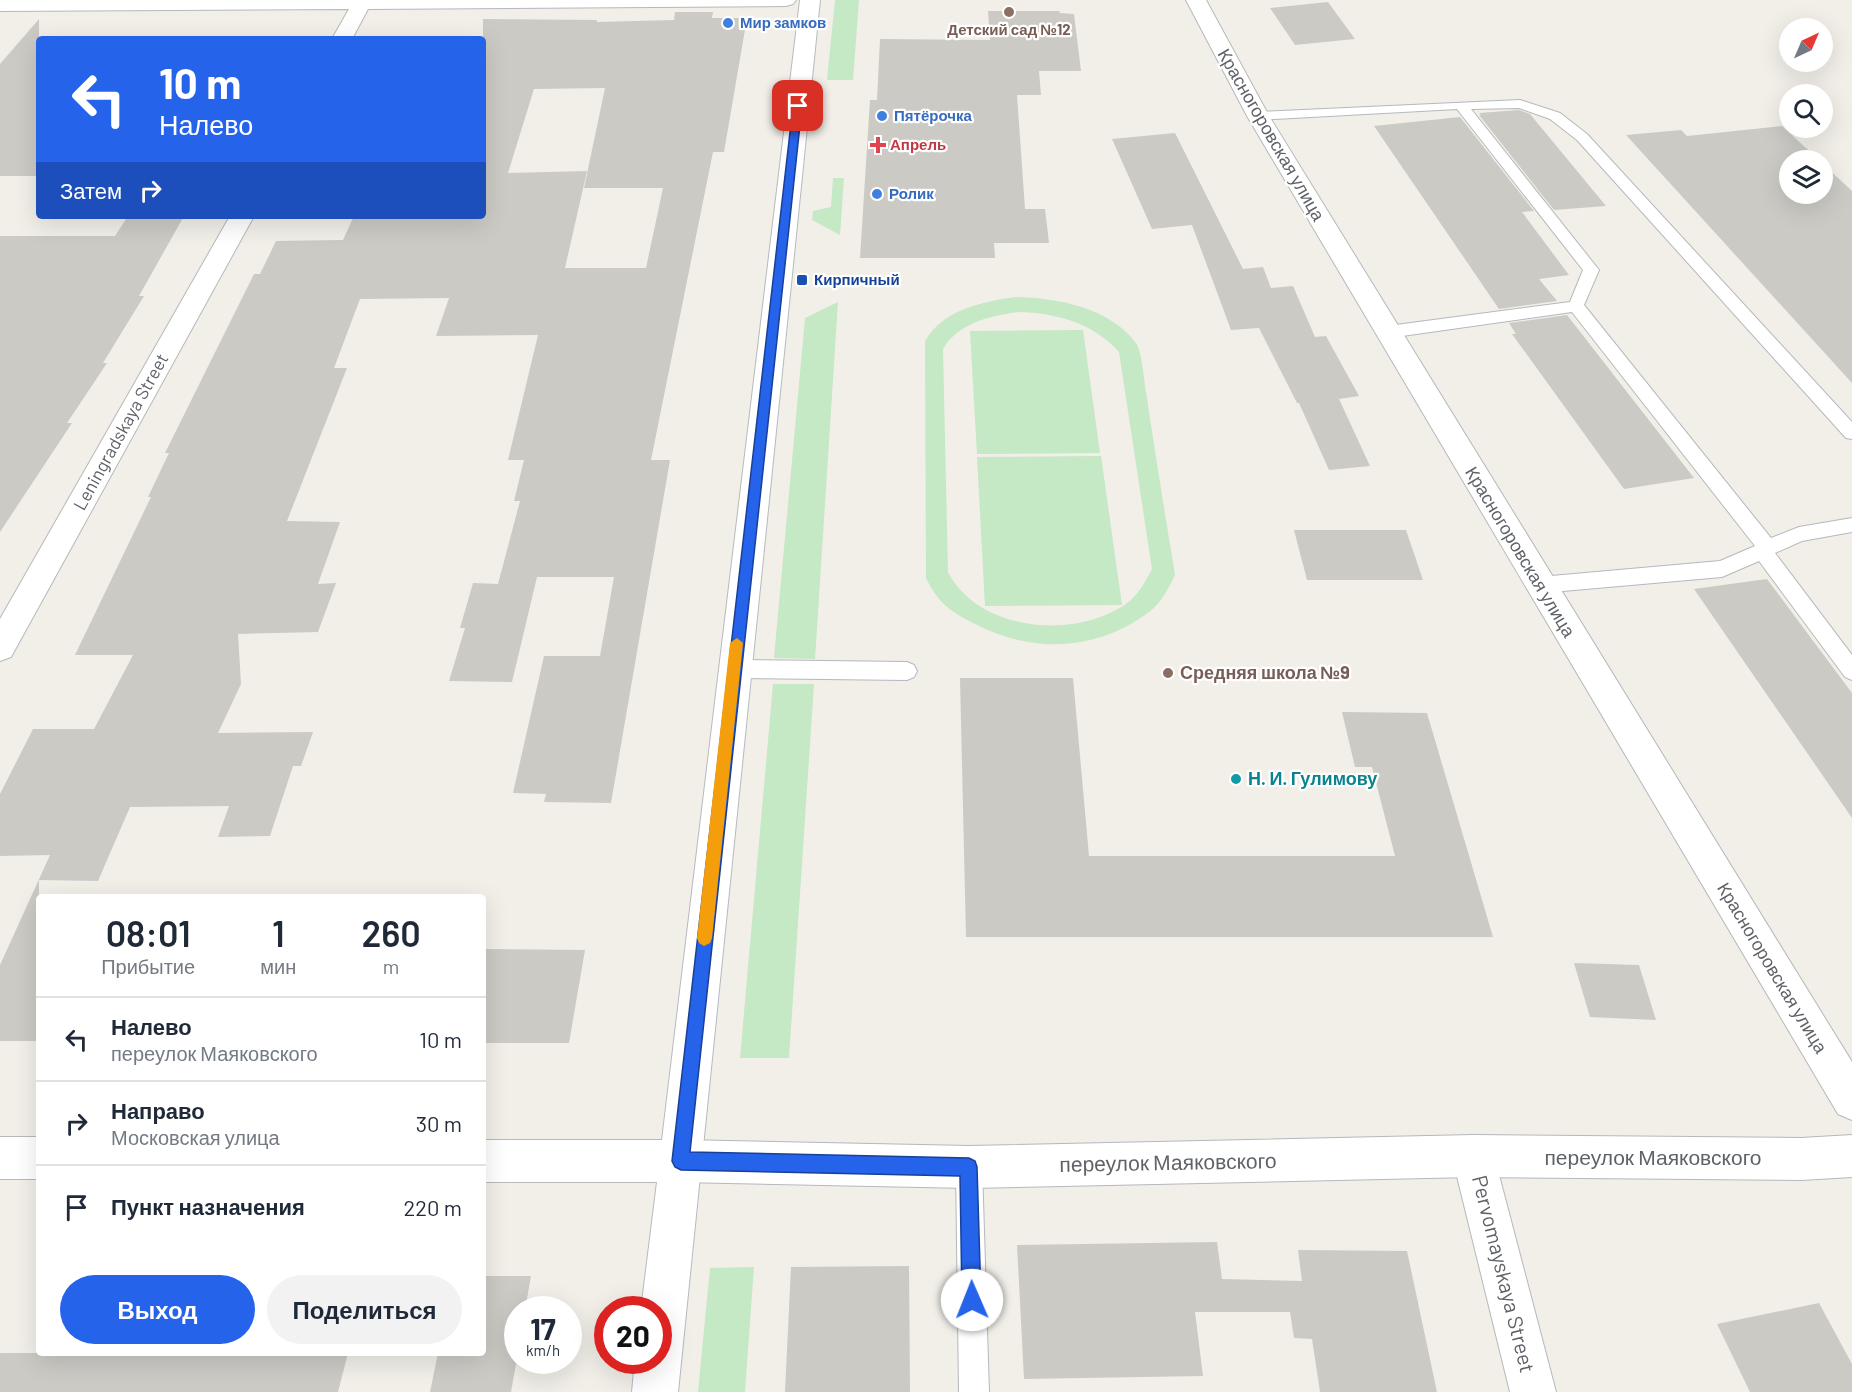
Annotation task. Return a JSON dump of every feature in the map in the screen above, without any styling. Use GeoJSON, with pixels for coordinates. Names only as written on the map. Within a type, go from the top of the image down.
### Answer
{"type":"FeatureCollection","features":[{"type":"Feature","properties":{"kind":"street"},"geometry":{"type":"LineString","coordinates":[[0,5],[786,0]]}},
{"type":"Feature","properties":{"kind":"street"},"geometry":{"type":"LineString","coordinates":[[665,1296],[810,0]]}},
{"type":"Feature","properties":{"kind":"street","name":"Красногоровская улица"},"geometry":{"type":"LineString","coordinates":[[1196,0],[1258,116],[1852,1100]]}},
{"type":"Feature","properties":{"kind":"street"},"geometry":{"type":"LineString","coordinates":[[344,36],[362,2]]}},
{"type":"Feature","properties":{"kind":"street","name":"Leningradskaya Street"},"geometry":{"type":"LineString","coordinates":[[0,648],[240,219]]}},
{"type":"Feature","properties":{"kind":"street","name":"переулок Маяковского"},"geometry":{"type":"LineString","coordinates":[[486,1161],[681,1161],[969,1167],[1473,1156],[1801,1159],[1852,1156]]}},
{"type":"Feature","properties":{"kind":"street","name":"Pervomayskaya Street"},"geometry":{"type":"LineString","coordinates":[[1473,1156],[1533,1392]]}},
{"type":"Feature","properties":{"kind":"street"},"geometry":{"type":"LineString","coordinates":[[0,1158],[36,1158]]}},
{"type":"Feature","properties":{"kind":"street"},"geometry":{"type":"LineString","coordinates":[[655,1392],[657,1374]]}},
{"type":"Feature","properties":{"kind":"lane"},"geometry":{"type":"LineString","coordinates":[[1258,116],[1520,104],[1555,116],[1582,137],[1852,433]]}},
{"type":"Feature","properties":{"kind":"lane"},"geometry":{"type":"LineString","coordinates":[[1461,105],[1591,270],[1576,306]]}},
{"type":"Feature","properties":{"kind":"lane"},"geometry":{"type":"LineString","coordinates":[[1388,332],[1576,306]]}},
{"type":"Feature","properties":{"kind":"lane"},"geometry":{"type":"LineString","coordinates":[[1576,306],[1765,550],[1852,671]]}},
{"type":"Feature","properties":{"kind":"lane"},"geometry":{"type":"LineString","coordinates":[[1540,585],[1722,569],[1799,534],[1852,525]]}},
{"type":"Feature","properties":{"kind":"lane"},"geometry":{"type":"LineString","coordinates":[[734,669],[908,671]]}},
{"type":"Feature","properties":{"kind":"lane"},"geometry":{"type":"LineString","coordinates":[[969,1167],[974,1392]]}},
{"type":"Feature","properties":{"kind":"green space"},"geometry":{"type":"Polygon","coordinates":[[[835,0],[859,0],[853,80],[827,80],[835,0]]]}},
{"type":"Feature","properties":{"kind":"green space"},"geometry":{"type":"Polygon","coordinates":[[[833,178],[844,178],[840,235],[812,220],[813,211],[831,207],[833,178]]]}},
{"type":"Feature","properties":{"kind":"green space"},"geometry":{"type":"Polygon","coordinates":[[[1015,297],[1048,300],[1097,313],[1125,331],[1136,343],[1140,352],[1175,575],[1161,600],[1153,609],[1129,625],[1108,635],[1064,644],[1042,644],[997,634],[952,611],[935,594],[926,578],[925,341],[933,330],[952,315],[976,305],[1015,297]],[[1018,312],[976,322],[957,333],[943,349],[948,572],[963,592],[983,608],[1006,618],[1032,624],[1059,625],[1086,622],[1110,613],[1131,600],[1143,586],[1152,569],[1119,352],[1109,342],[1086,327],[1060,317],[1018,312]]]}},
{"type":"Feature","properties":{"kind":"green space"},"geometry":{"type":"Polygon","coordinates":[[[838,302],[815,659],[774,658],[805,318],[838,302]]]}},
{"type":"Feature","properties":{"kind":"green space"},"geometry":{"type":"Polygon","coordinates":[[[1083,330],[1100,453],[977,454],[970,331],[1083,330]]]}},
{"type":"Feature","properties":{"kind":"green space"},"geometry":{"type":"Polygon","coordinates":[[[1101,456],[1122,605],[985,606],[977,457],[1101,456]]]}},
{"type":"Feature","properties":{"kind":"green space"},"geometry":{"type":"Polygon","coordinates":[[[773,684],[814,684],[789,1058],[740,1058],[773,684]]]}},
{"type":"Feature","properties":{"kind":"green space"},"geometry":{"type":"Polygon","coordinates":[[[754,1267],[745,1392],[698,1392],[710,1268],[754,1267]]]}},
{"type":"Feature","properties":{"kind":"building"},"geometry":{"type":"Polygon","coordinates":[[[1328,2],[1355,39],[1295,45],[1270,8],[1328,2]]]}},
{"type":"Feature","properties":{"kind":"building"},"geometry":{"type":"Polygon","coordinates":[[[988,11],[1059,11],[1074,14],[1081,71],[1039,71],[1041,95],[1017,95],[1025,209],[1045,209],[1049,243],[994,243],[995,258],[860,258],[870,100],[877,100],[880,39],[990,40],[988,11]]]}},
{"type":"Feature","properties":{"kind":"building"},"geometry":{"type":"Polygon","coordinates":[[[675,12],[713,12],[712,18],[747,18],[724,152],[713,152],[651,460],[670,460],[611,803],[544,802],[546,794],[513,793],[544,656],[600,656],[614,577],[537,577],[512,682],[449,681],[465,628],[460,628],[473,583],[498,584],[520,501],[514,501],[524,460],[508,460],[538,335],[436,336],[449,298],[360,299],[334,368],[347,368],[287,521],[340,522],[318,584],[336,583],[318,632],[238,634],[241,684],[218,733],[313,732],[301,766],[293,766],[270,836],[218,837],[229,806],[130,807],[98,881],[39,880],[39,894],[36,894],[36,1041],[0,1041],[0,965],[50,855],[0,856],[0,794],[33,729],[94,729],[133,655],[75,655],[151,497],[148,497],[169,453],[165,453],[254,274],[260,274],[276,241],[343,240],[353,219],[486,219],[486,36],[483,36],[483,19],[597,20],[597,22],[674,20],[675,12]],[[605,88],[534,89],[508,173],[587,171],[565,268],[646,268],[663,188],[584,188],[605,88]]]}},
{"type":"Feature","properties":{"kind":"building"},"geometry":{"type":"Polygon","coordinates":[[[39,19],[39,36],[36,36],[36,176],[0,176],[0,64],[39,19]]]}},
{"type":"Feature","properties":{"kind":"building"},"geometry":{"type":"Polygon","coordinates":[[[1519,110],[1530,114],[1606,206],[1554,210],[1479,115],[1481,115],[1479,113],[1519,110]]]}},
{"type":"Feature","properties":{"kind":"building"},"geometry":{"type":"Polygon","coordinates":[[[1460,117],[1534,211],[1522,212],[1569,275],[1539,279],[1557,301],[1499,309],[1374,126],[1460,117]]]}},
{"type":"Feature","properties":{"kind":"building"},"geometry":{"type":"Polygon","coordinates":[[[1779,126],[1779,138],[1795,138],[1808,150],[1779,150],[1779,204],[1833,204],[1833,173],[1852,191],[1852,383],[1626,135],[1681,130],[1687,136],[1779,126]]]}},
{"type":"Feature","properties":{"kind":"building"},"geometry":{"type":"Polygon","coordinates":[[[1175,133],[1243,269],[1263,267],[1271,288],[1293,286],[1315,337],[1326,336],[1359,396],[1339,399],[1370,466],[1329,470],[1299,403],[1259,328],[1231,330],[1192,225],[1152,229],[1112,139],[1175,133]]]}},
{"type":"Feature","properties":{"kind":"building"},"geometry":{"type":"Polygon","coordinates":[[[126,219],[182,219],[139,296],[144,296],[103,363],[107,363],[67,423],[72,423],[0,532],[0,236],[115,236],[126,219]]]}},
{"type":"Feature","properties":{"kind":"building"},"geometry":{"type":"Polygon","coordinates":[[[1567,315],[1694,478],[1624,489],[1512,334],[1516,334],[1509,323],[1567,315]]]}},
{"type":"Feature","properties":{"kind":"building"},"geometry":{"type":"Polygon","coordinates":[[[1294,530],[1406,530],[1423,580],[1307,580],[1294,530]]]}},
{"type":"Feature","properties":{"kind":"building"},"geometry":{"type":"Polygon","coordinates":[[[1767,579],[1852,693],[1852,818],[1694,589],[1767,579]]]}},
{"type":"Feature","properties":{"kind":"building"},"geometry":{"type":"Polygon","coordinates":[[[960,678],[1073,678],[1089,856],[1395,856],[1372,767],[1355,767],[1342,712],[1427,713],[1493,937],[966,937],[960,678]]]}},
{"type":"Feature","properties":{"kind":"building"},"geometry":{"type":"Polygon","coordinates":[[[486,949],[585,950],[569,1043],[486,1043],[486,949]]]}},
{"type":"Feature","properties":{"kind":"building"},"geometry":{"type":"Polygon","coordinates":[[[1574,963],[1639,965],[1656,1020],[1590,1017],[1574,963]]]}},
{"type":"Feature","properties":{"kind":"building"},"geometry":{"type":"Polygon","coordinates":[[[1217,1242],[1222,1279],[1302,1281],[1298,1250],[1407,1251],[1437,1392],[1320,1392],[1312,1339],[1294,1338],[1290,1312],[1195,1312],[1203,1376],[1024,1379],[1017,1245],[1217,1242]]]}},
{"type":"Feature","properties":{"kind":"building"},"geometry":{"type":"Polygon","coordinates":[[[909,1266],[910,1392],[785,1392],[791,1267],[909,1266]]]}},
{"type":"Feature","properties":{"kind":"building"},"geometry":{"type":"Polygon","coordinates":[[[486,1276],[531,1276],[527,1296],[504,1296],[504,1374],[514,1374],[511,1392],[430,1392],[437,1356],[486,1356],[486,1276]]]}},
{"type":"Feature","properties":{"kind":"building"},"geometry":{"type":"Polygon","coordinates":[[[1819,1303],[1852,1364],[1852,1392],[1750,1392],[1717,1324],[1819,1303]]]}},
{"type":"Feature","properties":{"kind":"building"},"geometry":{"type":"Polygon","coordinates":[[[0,1353],[36,1353],[36,1356],[347,1356],[338,1392],[0,1392],[0,1353]]]}},
{"type":"Feature","properties":{"kind":"slow traffic"},"geometry":{"type":"LineString","coordinates":[[704,938],[737,643]]}},
{"type":"Feature","properties":{"kind":"place","name":"Детский сад №12"},"geometry":{"type":"Point","coordinates":[1009,12]}},
{"type":"Feature","properties":{"kind":"place","name":"Мир замков"},"geometry":{"type":"Point","coordinates":[728,23]}},
{"type":"Feature","properties":{"kind":"place","name":"Пятёрочка"},"geometry":{"type":"Point","coordinates":[882,116]}},
{"type":"Feature","properties":{"kind":"place","name":"Апрель"},"geometry":{"type":"Point","coordinates":[878,145]}},
{"type":"Feature","properties":{"kind":"place","name":"Ролик"},"geometry":{"type":"Point","coordinates":[877,194]}},
{"type":"Feature","properties":{"kind":"place","name":"Кирпичный"},"geometry":{"type":"Point","coordinates":[802,280]}},
{"type":"Feature","properties":{"kind":"place","name":"Средняя школа №9"},"geometry":{"type":"Point","coordinates":[1168,673]}},
{"type":"Feature","properties":{"kind":"place","name":"Н. И. Гулимову"},"geometry":{"type":"Point","coordinates":[1236,779]}},
{"type":"Feature","properties":{"kind":"route"},"geometry":{"type":"LineString","coordinates":[[798,106],[731,692],[681,1161],[787,1161],[969,1167],[972,1300]]}}]}
